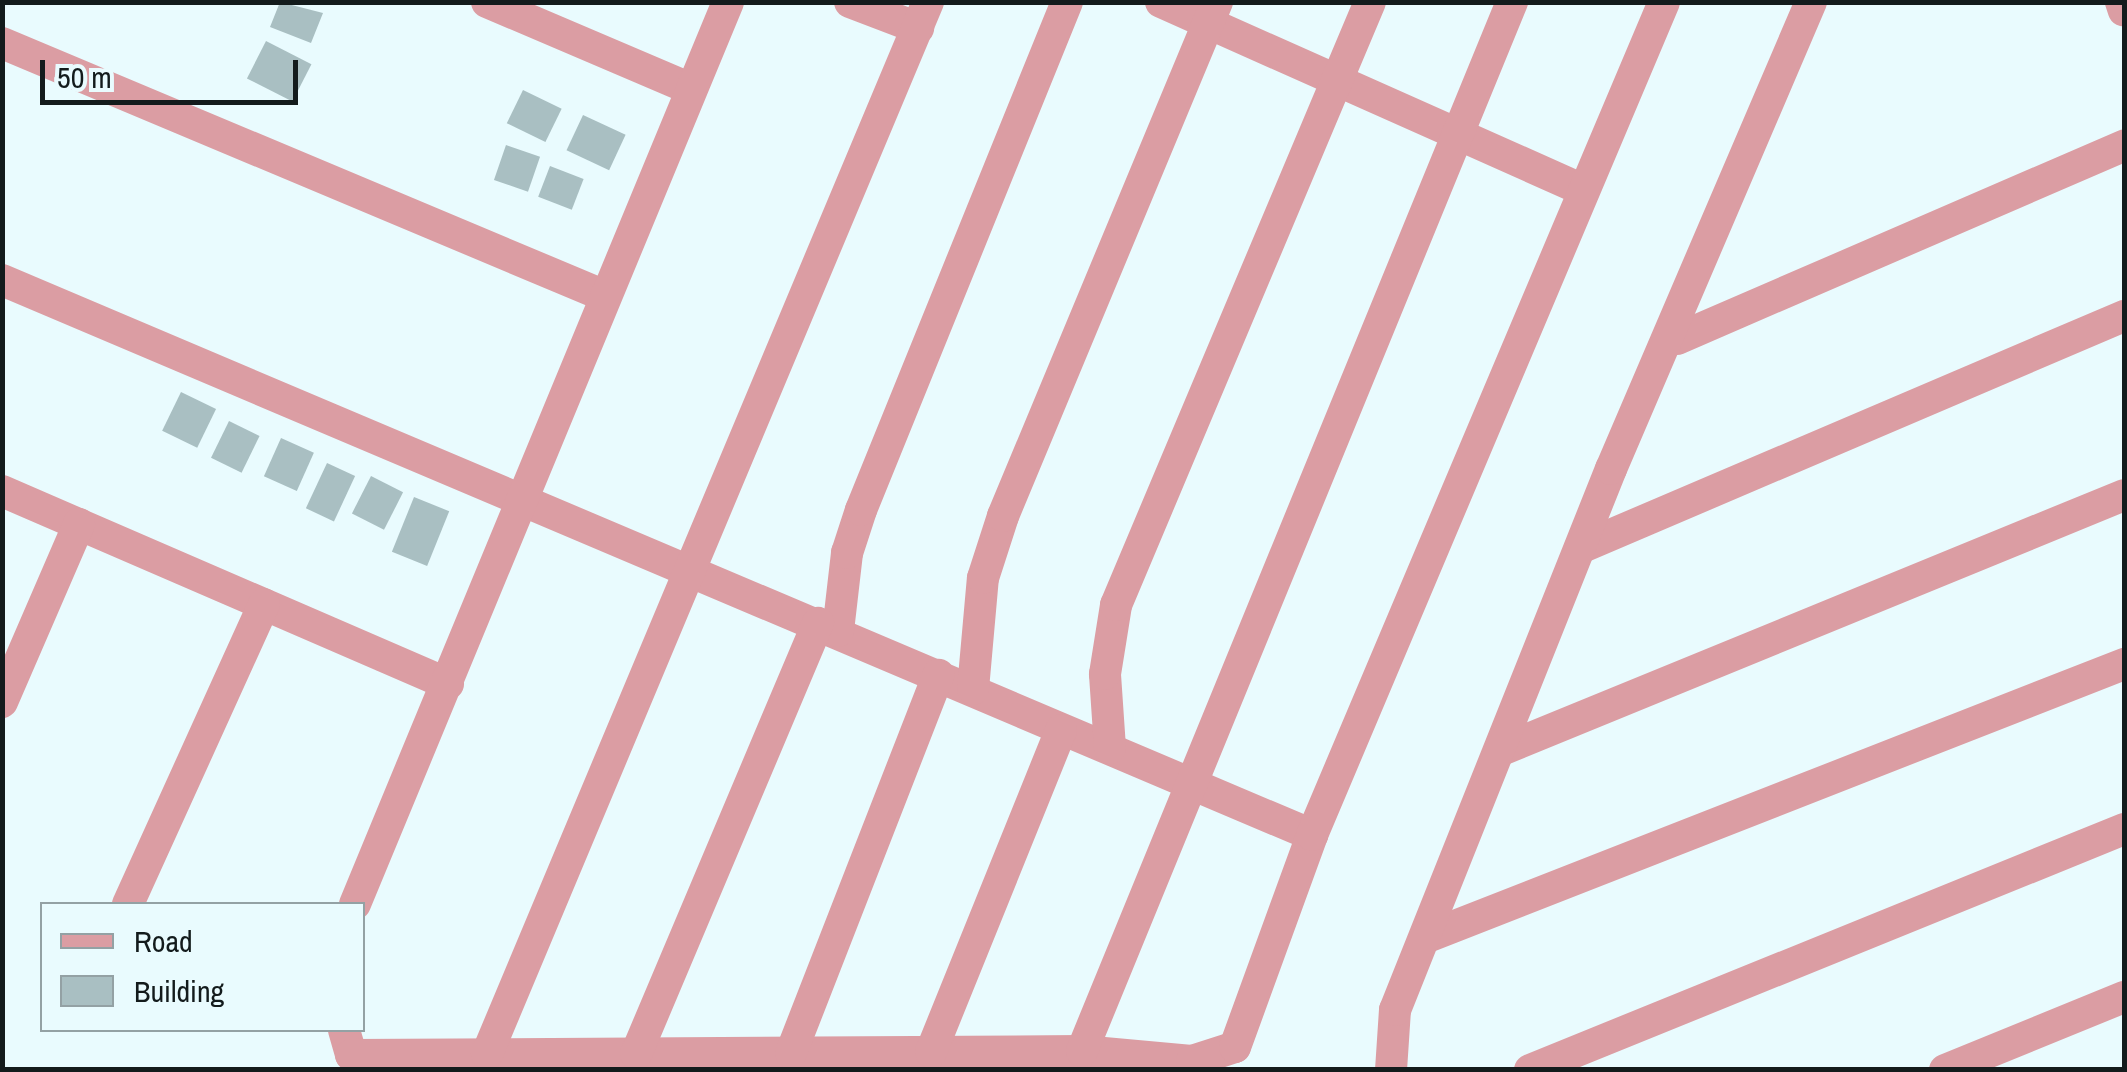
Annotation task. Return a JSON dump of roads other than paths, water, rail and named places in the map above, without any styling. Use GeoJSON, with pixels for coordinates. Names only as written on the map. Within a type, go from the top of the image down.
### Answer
{"type":"FeatureCollection","features":[{"type":"Feature","properties":{"kind":"street"},"geometry":{"type":"LineString","coordinates":[[487,2],[526,10],[689,88]]}},
{"type":"Feature","properties":{"kind":"street"},"geometry":{"type":"LineString","coordinates":[[356,902],[689,88],[728,2]]}},
{"type":"Feature","properties":{"kind":"street"},"geometry":{"type":"LineString","coordinates":[[486,1054],[694,572],[923,15],[850,2]]}},
{"type":"Feature","properties":{"kind":"street"},"geometry":{"type":"LineString","coordinates":[[636,1054],[828,627],[862,510],[1067,2]]}},
{"type":"Feature","properties":{"kind":"street"},"geometry":{"type":"LineString","coordinates":[[1161,2],[1213,12],[1338,80],[1584,190]]}},
{"type":"Feature","properties":{"kind":"street"},"geometry":{"type":"LineString","coordinates":[[1110,748],[1106,674],[1116,605],[1370,2]]}},
{"type":"Feature","properties":{"kind":"street"},"geometry":{"type":"LineString","coordinates":[[1082,1051],[1187,782],[1512,2]]}},
{"type":"Feature","properties":{"kind":"street"},"geometry":{"type":"LineString","coordinates":[[350,1051],[1082,1051],[1192,1061],[1235,1047],[1312,836],[1664,2]]}},
{"type":"Feature","properties":{"kind":"street"},"geometry":{"type":"LineString","coordinates":[[1392,1070],[1396,1010],[1580,548],[1811,2]]}},
{"type":"Feature","properties":{"kind":"street"},"geometry":{"type":"LineString","coordinates":[[2121,2],[2124,11]]}},
{"type":"Feature","properties":{"kind":"street"},"geometry":{"type":"LineString","coordinates":[[973,689],[983,578],[1003,516],[1213,12]]}},
{"type":"Feature","properties":{"kind":"street"},"geometry":{"type":"LineString","coordinates":[[2,43],[605,296]]}},
{"type":"Feature","properties":{"kind":"street"},"geometry":{"type":"LineString","coordinates":[[1677,340],[2124,146]]}},
{"type":"Feature","properties":{"kind":"street"},"geometry":{"type":"LineString","coordinates":[[2,280],[828,627],[1312,836]]}},
{"type":"Feature","properties":{"kind":"street"},"geometry":{"type":"LineString","coordinates":[[1580,548],[2124,316]]}},
{"type":"Feature","properties":{"kind":"street"},"geometry":{"type":"LineString","coordinates":[[2,491],[448,684]]}},
{"type":"Feature","properties":{"kind":"street"},"geometry":{"type":"LineString","coordinates":[[1498,751],[2124,494]]}},
{"type":"Feature","properties":{"kind":"street"},"geometry":{"type":"LineString","coordinates":[[2,702],[78,524]]}},
{"type":"Feature","properties":{"kind":"street"},"geometry":{"type":"LineString","coordinates":[[129,902],[264,604]]}},
{"type":"Feature","properties":{"kind":"street"},"geometry":{"type":"LineString","coordinates":[[1426,937],[2124,664]]}},
{"type":"Feature","properties":{"kind":"street"},"geometry":{"type":"LineString","coordinates":[[791,1053],[938,675]]}},
{"type":"Feature","properties":{"kind":"street"},"geometry":{"type":"LineString","coordinates":[[931,1052],[1061,730]]}},
{"type":"Feature","properties":{"kind":"street"},"geometry":{"type":"LineString","coordinates":[[1530,1070],[2124,830]]}},
{"type":"Feature","properties":{"kind":"street"},"geometry":{"type":"LineString","coordinates":[[1945,1070],[2124,997]]}}]}
